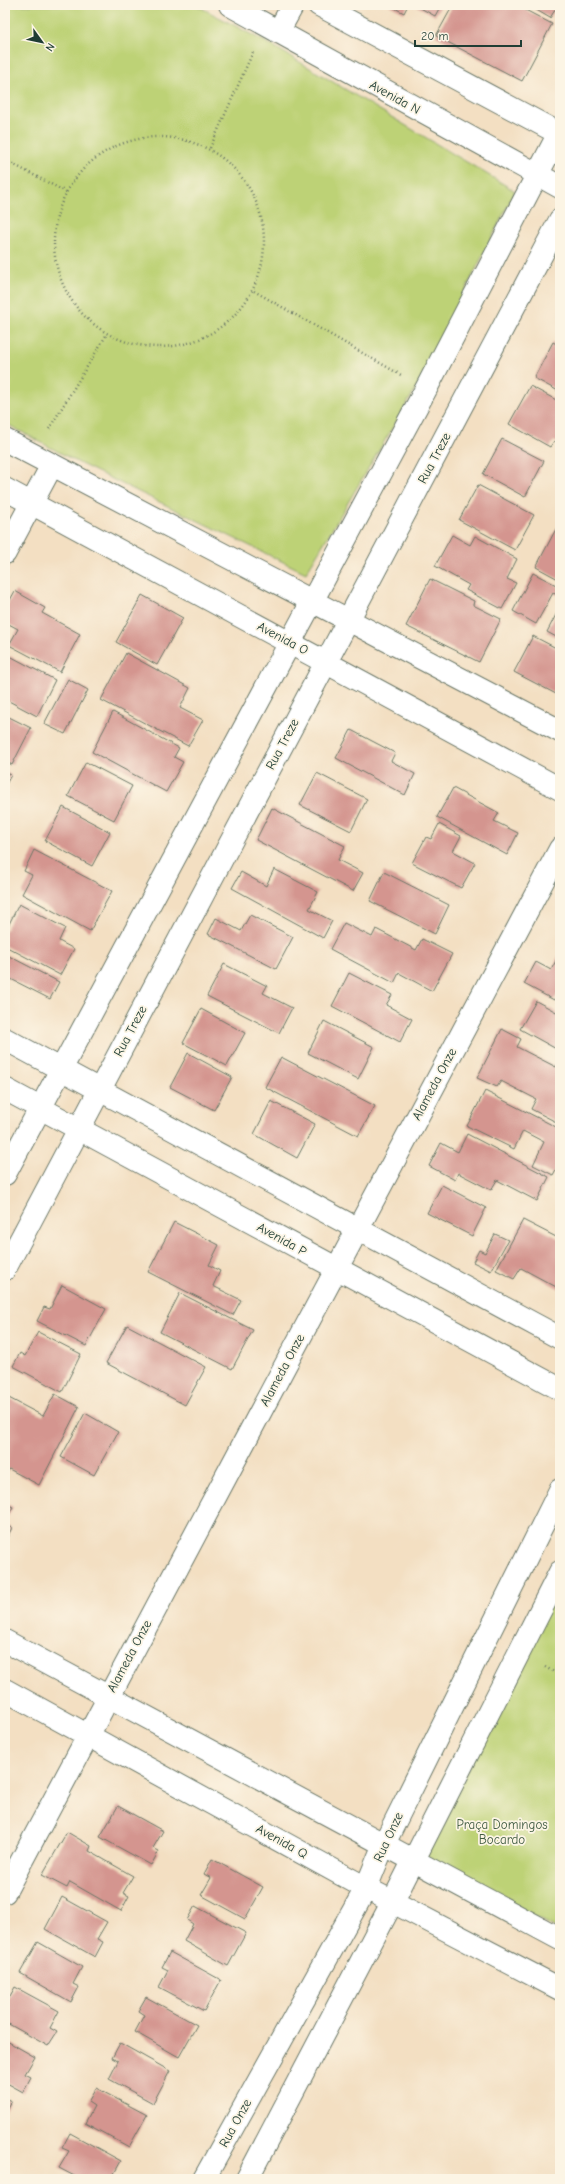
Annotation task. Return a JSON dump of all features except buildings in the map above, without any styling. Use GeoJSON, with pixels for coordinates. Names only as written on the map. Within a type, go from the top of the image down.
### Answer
{"type":"FeatureCollection","features":[{"type":"Feature","properties":{"kind":"street","name":"Avenida N"},"geometry":{"type":"LineString","coordinates":[[230,5],[560,187]]}},
{"type":"Feature","properties":{"kind":"street"},"geometry":{"type":"LineString","coordinates":[[272,28],[293,5]]}},
{"type":"Feature","properties":{"kind":"street"},"geometry":{"type":"LineString","coordinates":[[5,1174],[290,642],[311,600],[426,389],[536,175],[560,133],[319,5]]}},
{"type":"Feature","properties":{"kind":"street","name":"Rua Treze"},"geometry":{"type":"LineString","coordinates":[[5,1269],[560,220]]}},
{"type":"Feature","properties":{"kind":"street"},"geometry":{"type":"LineString","coordinates":[[5,440],[560,731]]}},
{"type":"Feature","properties":{"kind":"street"},"geometry":{"type":"LineString","coordinates":[[5,553],[32,504],[43,460]]}},
{"type":"Feature","properties":{"kind":"street","name":"Avenida O"},"geometry":{"type":"LineString","coordinates":[[5,489],[560,789]]}},
{"type":"Feature","properties":{"kind":"street","name":"Alameda Onze"},"geometry":{"type":"LineString","coordinates":[[5,1892],[87,1734],[560,849]]}},
{"type":"Feature","properties":{"kind":"street"},"geometry":{"type":"LineString","coordinates":[[5,1039],[62,1068],[560,1338]]}},
{"type":"Feature","properties":{"kind":"street","name":"Avenida P"},"geometry":{"type":"LineString","coordinates":[[5,1089],[80,1127],[336,1269],[560,1389]]}},
{"type":"Feature","properties":{"kind":"street","name":"Rua Onze"},"geometry":{"type":"LineString","coordinates":[[204,2179],[366,1888],[384,1844],[560,1490]]}},
{"type":"Feature","properties":{"kind":"street"},"geometry":{"type":"LineString","coordinates":[[247,2179],[393,1901],[560,1572]]}},
{"type":"Feature","properties":{"kind":"street"},"geometry":{"type":"LineString","coordinates":[[5,1641],[560,1939]]}},
{"type":"Feature","properties":{"kind":"street","name":"Avenida Q"},"geometry":{"type":"LineString","coordinates":[[5,1690],[366,1888],[560,1989]]}},
{"type":"Feature","properties":{"kind":"path"},"geometry":{"type":"LineString","coordinates":[[210,148],[272,28]]}},
{"type":"Feature","properties":{"kind":"path"},"geometry":{"type":"LineString","coordinates":[[172,136],[210,148],[243,177],[261,212],[264,251],[254,291],[232,318],[206,336],[173,346],[139,345],[107,334],[82,314],[63,285],[54,252],[57,217],[72,183],[98,156],[132,140],[172,136]]}},
{"type":"Feature","properties":{"kind":"path"},"geometry":{"type":"LineString","coordinates":[[5,160],[68,193]]}},
{"type":"Feature","properties":{"kind":"path"},"geometry":{"type":"LineString","coordinates":[[254,291],[426,389]]}},
{"type":"Feature","properties":{"kind":"path"},"geometry":{"type":"LineString","coordinates":[[43,460],[107,334]]}},
{"type":"Feature","properties":{"kind":"green space"},"geometry":{"type":"Polygon","coordinates":[[[5,5],[196,5],[273,46],[515,191],[418,385],[306,573],[81,464],[5,423],[5,5]]]}},
{"type":"Feature","properties":{"kind":"green space","name":"Praça Domingos Bocardo"},"geometry":{"type":"Polygon","coordinates":[[[560,1585],[560,1930],[423,1857],[560,1585]]]}}]}
